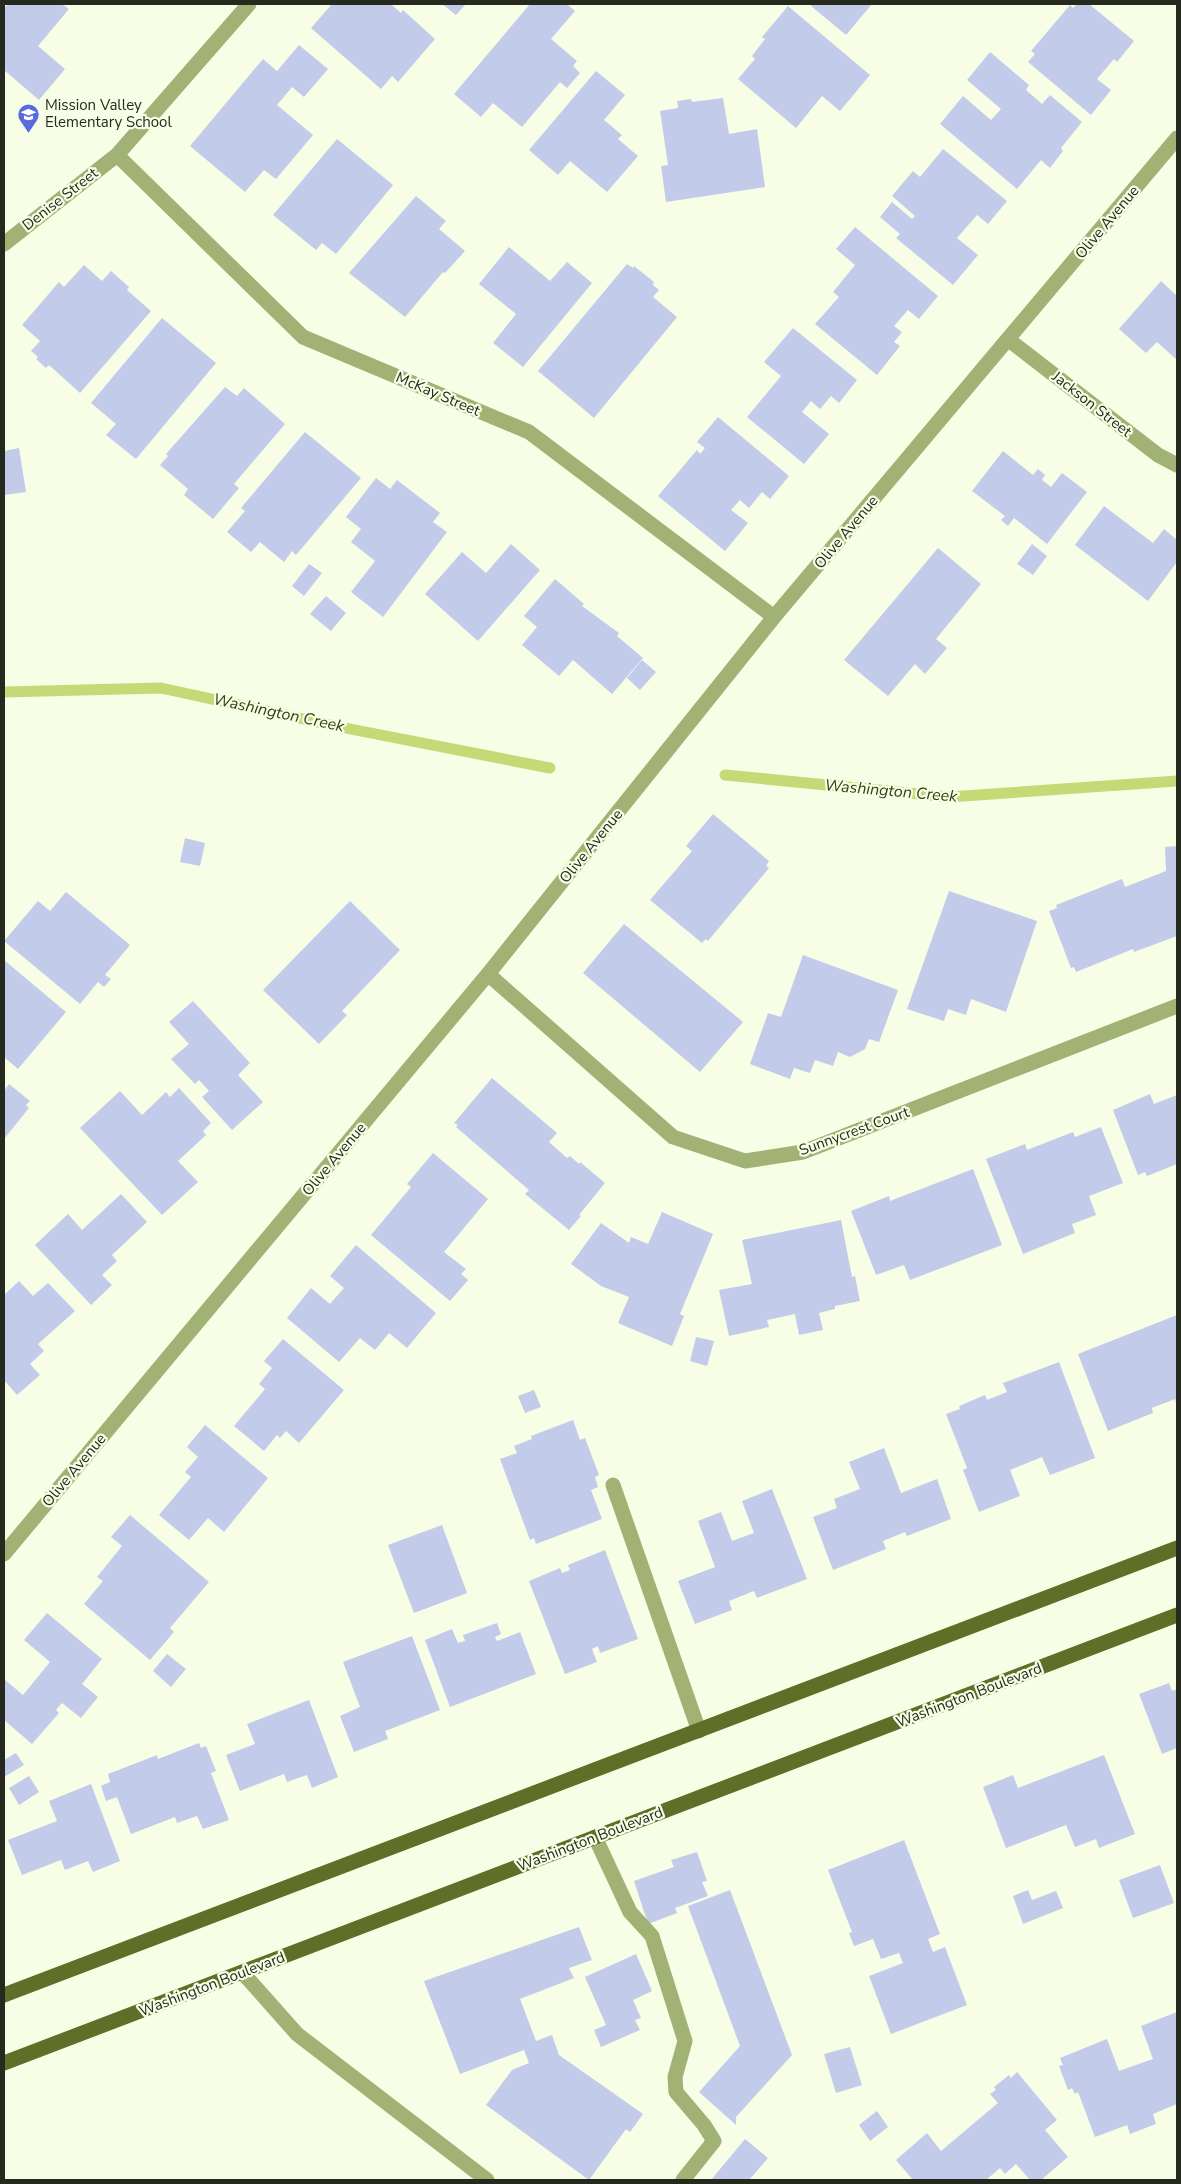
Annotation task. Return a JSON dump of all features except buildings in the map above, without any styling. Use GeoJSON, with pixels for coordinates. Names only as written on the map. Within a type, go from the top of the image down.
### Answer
{"type":"FeatureCollection","features":[{"type":"Feature","properties":{"kind":"main road"},"geometry":{"type":"LineString","coordinates":[[4,1995],[1177,1548]]}},
{"type":"Feature","properties":{"kind":"main road","name":"Washington Boulevard"},"geometry":{"type":"LineString","coordinates":[[4,2063],[1177,1615]]}},
{"type":"Feature","properties":{"kind":"street","name":"Denise Street"},"geometry":{"type":"LineString","coordinates":[[4,244],[117,155],[249,4]]}},
{"type":"Feature","properties":{"kind":"street","name":"Olive Avenue"},"geometry":{"type":"LineString","coordinates":[[4,1554],[488,974],[774,617],[1177,138]]}},
{"type":"Feature","properties":{"kind":"street","name":"McKay Street"},"geometry":{"type":"LineString","coordinates":[[117,155],[304,337],[529,432],[774,617]]}},
{"type":"Feature","properties":{"kind":"street","name":"Jackson Street"},"geometry":{"type":"LineString","coordinates":[[1009,340],[1158,455],[1177,465]]}},
{"type":"Feature","properties":{"kind":"street","name":"Sunnycrest Court"},"geometry":{"type":"LineString","coordinates":[[488,974],[673,1138],[745,1161],[803,1152],[1177,1006]]}},
{"type":"Feature","properties":{"kind":"street"},"geometry":{"type":"LineString","coordinates":[[613,1485],[699,1731]]}},
{"type":"Feature","properties":{"kind":"street"},"geometry":{"type":"LineString","coordinates":[[595,1837],[630,1912],[652,1936],[685,2041],[675,2077],[676,2092],[704,2125],[714,2141],[683,2180]]}},
{"type":"Feature","properties":{"kind":"street"},"geometry":{"type":"LineString","coordinates":[[242,1972],[297,2034],[487,2180]]}},
{"type":"Feature","properties":{"kind":"waterway","name":"Washington Creek"},"geometry":{"type":"LineString","coordinates":[[4,692],[161,688],[340,727],[550,768]]}},
{"type":"Feature","properties":{"kind":"waterway","name":"Washington Creek"},"geometry":{"type":"LineString","coordinates":[[725,775],[949,797],[1177,781]]}},
{"type":"Feature","properties":{"kind":"place","name":"Mission Valley Elementary School"},"geometry":{"type":"Point","coordinates":[29,133]}}]}
